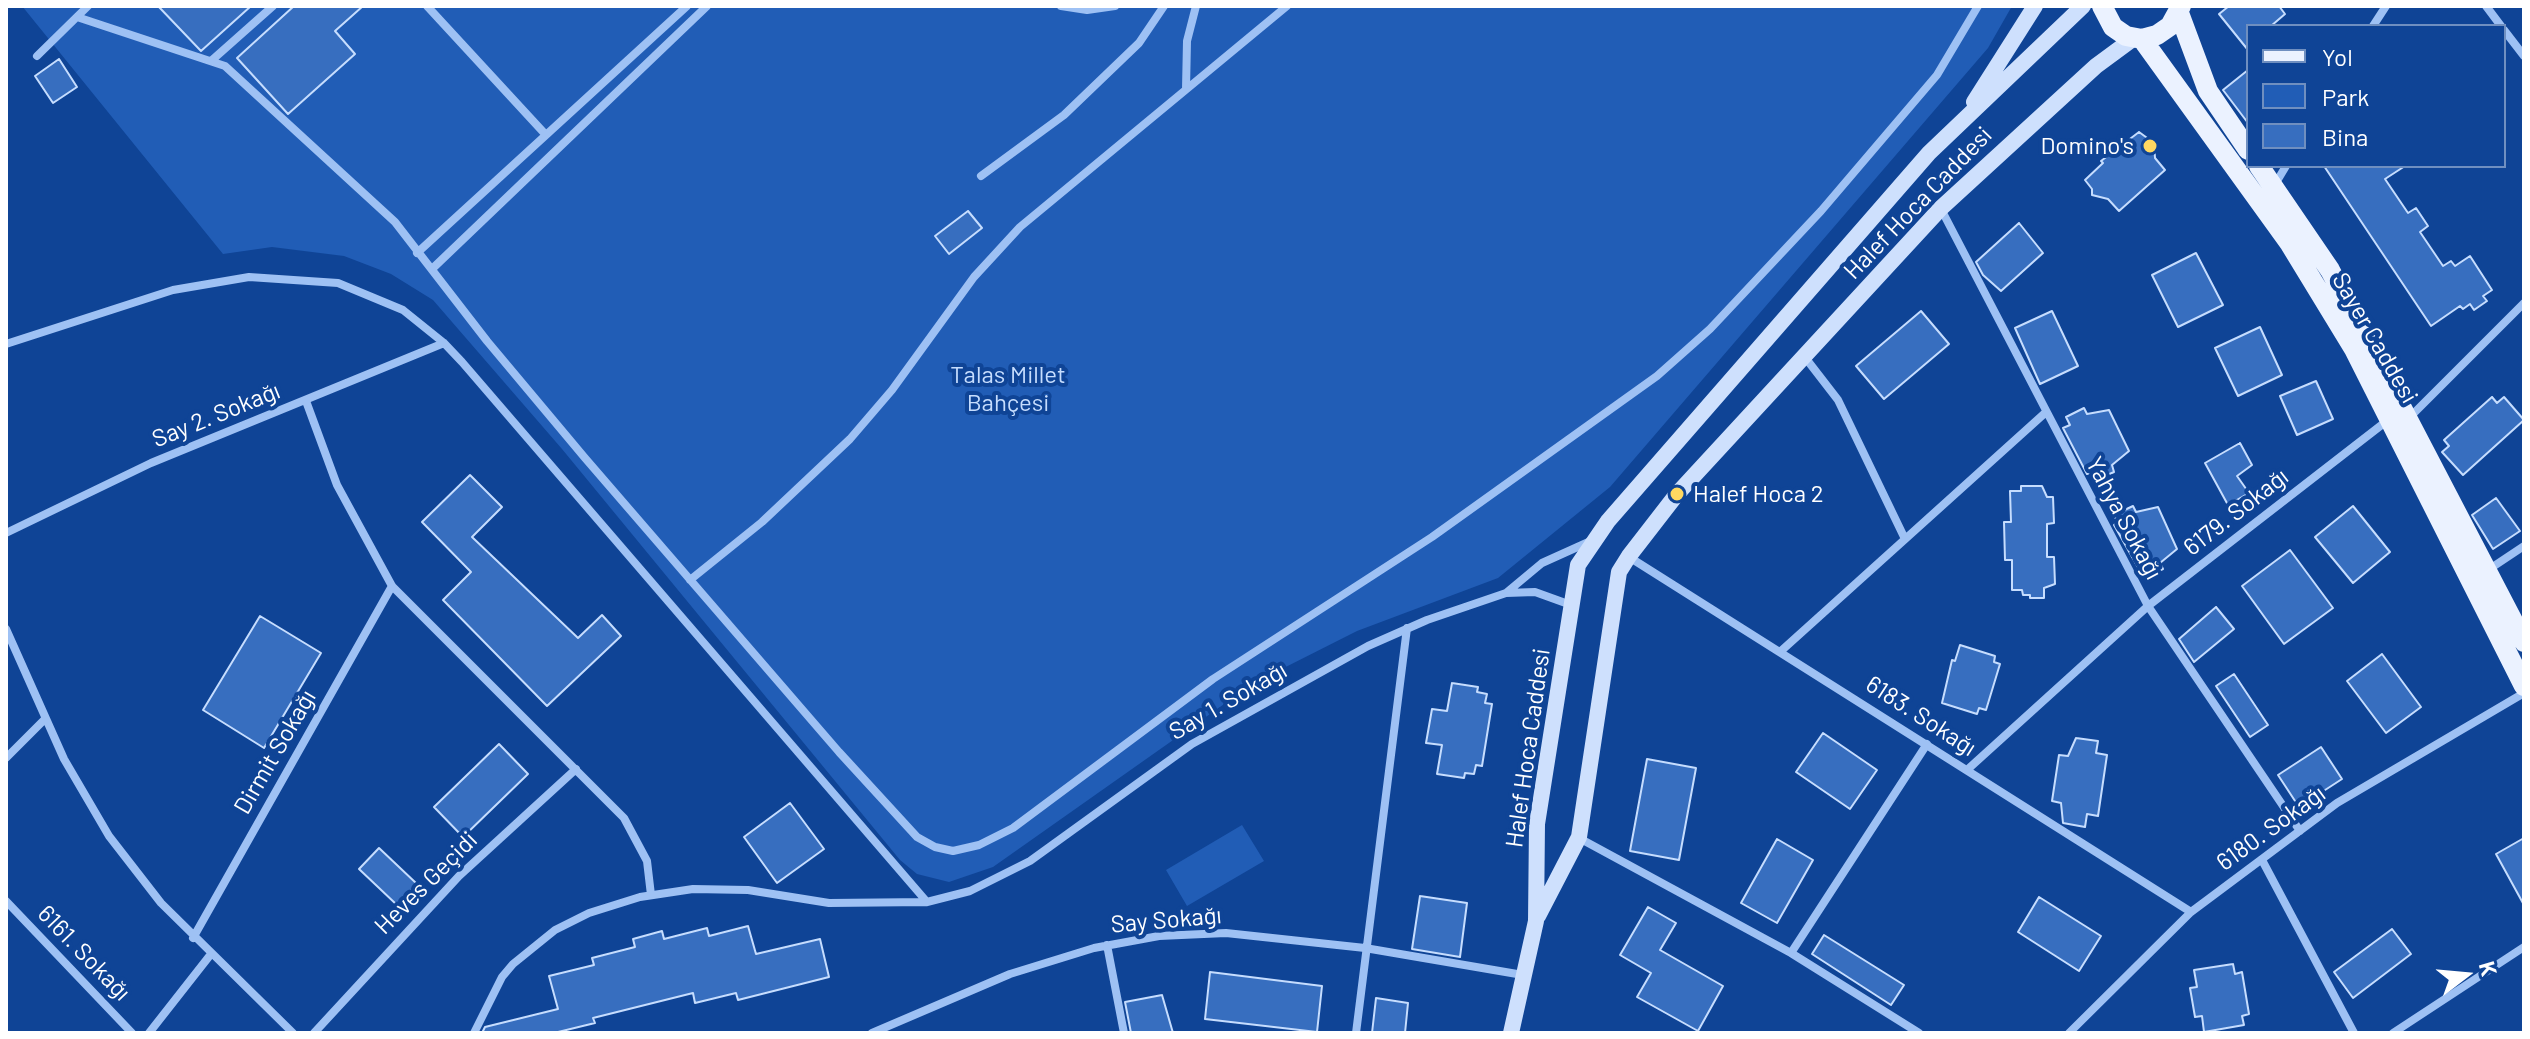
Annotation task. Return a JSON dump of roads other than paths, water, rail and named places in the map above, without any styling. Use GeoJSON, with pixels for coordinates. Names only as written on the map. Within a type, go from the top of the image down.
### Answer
{"type":"FeatureCollection","features":[{"type":"Feature","properties":{"kind":"main road"},"geometry":{"type":"LineString","coordinates":[[1959,124],[2035,6]]}},
{"type":"Feature","properties":{"kind":"main road","name":"Halef Hoca Caddesi"},"geometry":{"type":"LineString","coordinates":[[1536,921],[1537,824],[1578,565],[1596,538],[1929,153],[2083,6]]}},
{"type":"Feature","properties":{"kind":"main road","name":"Sayer Caddesi"},"geometry":{"type":"LineString","coordinates":[[2102,6],[2113,27],[2138,38],[2290,244],[2400,418],[2488,571],[2524,642]]}},
{"type":"Feature","properties":{"kind":"main road"},"geometry":{"type":"LineString","coordinates":[[2138,38],[2164,31],[2180,10]]}},
{"type":"Feature","properties":{"kind":"main road"},"geometry":{"type":"LineString","coordinates":[[2180,10],[2208,91],[2246,147]]}},
{"type":"Feature","properties":{"kind":"main road","name":"Halef Hoca Caddesi"},"geometry":{"type":"LineString","coordinates":[[1536,921],[1579,837],[1619,572],[1629,556],[1677,494],[1941,208],[2096,66],[2138,38]]}},
{"type":"Feature","properties":{"kind":"main road","name":"Sayer Caddesi"},"geometry":{"type":"LineString","coordinates":[[2260,168],[2330,270],[2524,686]]}},
{"type":"Feature","properties":{"kind":"main road"},"geometry":{"type":"LineString","coordinates":[[1511,1033],[1536,921]]}},
{"type":"Feature","properties":{"kind":"street"},"geometry":{"type":"LineString","coordinates":[[37,56],[88,6]]}},
{"type":"Feature","properties":{"kind":"street"},"geometry":{"type":"LineString","coordinates":[[211,61],[273,6]]}},
{"type":"Feature","properties":{"kind":"street"},"geometry":{"type":"LineString","coordinates":[[427,6],[546,135]]}},
{"type":"Feature","properties":{"kind":"street"},"geometry":{"type":"LineString","coordinates":[[417,253],[687,6]]}},
{"type":"Feature","properties":{"kind":"street"},"geometry":{"type":"LineString","coordinates":[[432,269],[707,6]]}},
{"type":"Feature","properties":{"kind":"street"},"geometry":{"type":"LineString","coordinates":[[1061,6],[1087,10],[1115,6]]}},
{"type":"Feature","properties":{"kind":"street"},"geometry":{"type":"LineString","coordinates":[[981,176],[1064,115],[1139,43],[1164,6]]}},
{"type":"Feature","properties":{"kind":"street"},"geometry":{"type":"LineString","coordinates":[[1186,89],[1187,41],[1196,6]]}},
{"type":"Feature","properties":{"kind":"street"},"geometry":{"type":"LineString","coordinates":[[690,580],[762,522],[850,439],[901,379],[974,277],[1020,227],[1287,6]]}},
{"type":"Feature","properties":{"kind":"street"},"geometry":{"type":"LineString","coordinates":[[77,17],[225,66],[395,222],[487,341],[690,580],[917,837],[935,847],[953,851],[994,838],[1030,815],[1213,679],[1432,537],[1666,369],[1710,329],[1800,234],[1920,96],[1952,54],[1978,6]]}},
{"type":"Feature","properties":{"kind":"street"},"geometry":{"type":"LineString","coordinates":[[2374,24],[2386,6]]}},
{"type":"Feature","properties":{"kind":"street"},"geometry":{"type":"LineString","coordinates":[[2486,6],[2500,24]]}},
{"type":"Feature","properties":{"kind":"street"},"geometry":{"type":"LineString","coordinates":[[2506,32],[2524,56]]}},
{"type":"Feature","properties":{"kind":"street"},"geometry":{"type":"LineString","coordinates":[[2273,187],[2285,168]]}},
{"type":"Feature","properties":{"kind":"street","name":"Yahya Sokağı"},"geometry":{"type":"LineString","coordinates":[[1941,208],[2148,606],[2300,831]]}},
{"type":"Feature","properties":{"kind":"street"},"geometry":{"type":"LineString","coordinates":[[6,344],[198,283],[279,276],[323,280],[360,289],[403,310],[444,343],[927,902]]}},
{"type":"Feature","properties":{"kind":"street","name":"6179. Sokağı"},"geometry":{"type":"LineString","coordinates":[[1967,770],[2148,606],[2400,418],[2524,303]]}},
{"type":"Feature","properties":{"kind":"street","name":"Say 2. Sokağı"},"geometry":{"type":"LineString","coordinates":[[6,533],[151,463],[444,343]]}},
{"type":"Feature","properties":{"kind":"street"},"geometry":{"type":"LineString","coordinates":[[1804,356],[1838,400],[1905,539]]}},
{"type":"Feature","properties":{"kind":"street"},"geometry":{"type":"LineString","coordinates":[[306,401],[337,485],[392,586],[634,831],[647,861],[651,895]]}},
{"type":"Feature","properties":{"kind":"street"},"geometry":{"type":"LineString","coordinates":[[1781,651],[2045,413]]}},
{"type":"Feature","properties":{"kind":"street"},"geometry":{"type":"LineString","coordinates":[[1506,593],[1542,563],[1596,538]]}},
{"type":"Feature","properties":{"kind":"street"},"geometry":{"type":"LineString","coordinates":[[2488,571],[2524,546]]}},
{"type":"Feature","properties":{"kind":"street","name":"6183. Sokağı"},"geometry":{"type":"LineString","coordinates":[[1629,556],[2191,912]]}},
{"type":"Feature","properties":{"kind":"street","name":"Dirmit Sokağı"},"geometry":{"type":"LineString","coordinates":[[193,938],[392,586]]}},
{"type":"Feature","properties":{"kind":"street","name":"Say 1. Sokağı"},"geometry":{"type":"LineString","coordinates":[[474,1033],[502,977],[540,941],[589,913],[651,895],[720,889],[829,903],[927,902],[970,891],[1011,872],[1192,744],[1289,687],[1407,628],[1506,593],[1535,592],[1572,606]]}},
{"type":"Feature","properties":{"kind":"street"},"geometry":{"type":"LineString","coordinates":[[1356,1033],[1407,628]]}},
{"type":"Feature","properties":{"kind":"street"},"geometry":{"type":"LineString","coordinates":[[6,629],[45,719],[109,836],[161,903],[193,938],[293,1033]]}},
{"type":"Feature","properties":{"kind":"street","name":"6180. Sokağı"},"geometry":{"type":"LineString","coordinates":[[2069,1033],[2191,912],[2337,803],[2524,693]]}},
{"type":"Feature","properties":{"kind":"street"},"geometry":{"type":"LineString","coordinates":[[6,758],[45,719]]}},
{"type":"Feature","properties":{"kind":"street"},"geometry":{"type":"LineString","coordinates":[[1791,953],[1927,744]]}},
{"type":"Feature","properties":{"kind":"street","name":"Heves Geçidi"},"geometry":{"type":"LineString","coordinates":[[314,1033],[459,876],[576,769]]}},
{"type":"Feature","properties":{"kind":"street"},"geometry":{"type":"LineString","coordinates":[[1579,837],[1791,953],[1919,1033]]}},
{"type":"Feature","properties":{"kind":"street"},"geometry":{"type":"LineString","coordinates":[[2262,860],[2354,1033]]}},
{"type":"Feature","properties":{"kind":"street","name":"6161. Sokağı"},"geometry":{"type":"LineString","coordinates":[[6,901],[132,1033]]}},
{"type":"Feature","properties":{"kind":"street","name":"Say Sokağı"},"geometry":{"type":"LineString","coordinates":[[872,1033],[1010,974],[1107,945],[1159,936],[1226,933],[1365,948],[1524,976]]}},
{"type":"Feature","properties":{"kind":"street"},"geometry":{"type":"LineString","coordinates":[[1107,945],[1124,1033]]}},
{"type":"Feature","properties":{"kind":"street"},"geometry":{"type":"LineString","coordinates":[[2393,1033],[2524,947]]}},
{"type":"Feature","properties":{"kind":"street"},"geometry":{"type":"LineString","coordinates":[[149,1033],[211,954]]}},
{"type":"Feature","properties":{"kind":"place","name":"Domino's"},"geometry":{"type":"Point","coordinates":[2150,146]}},
{"type":"Feature","properties":{"kind":"place","name":"Halef Hoca 2"},"geometry":{"type":"Point","coordinates":[1677,494]}},
{"type":"Feature","properties":{"kind":"park label","name":"Talas Millet Bahçesi"},"geometry":{"type":"Point","coordinates":[1008,389]}}]}
